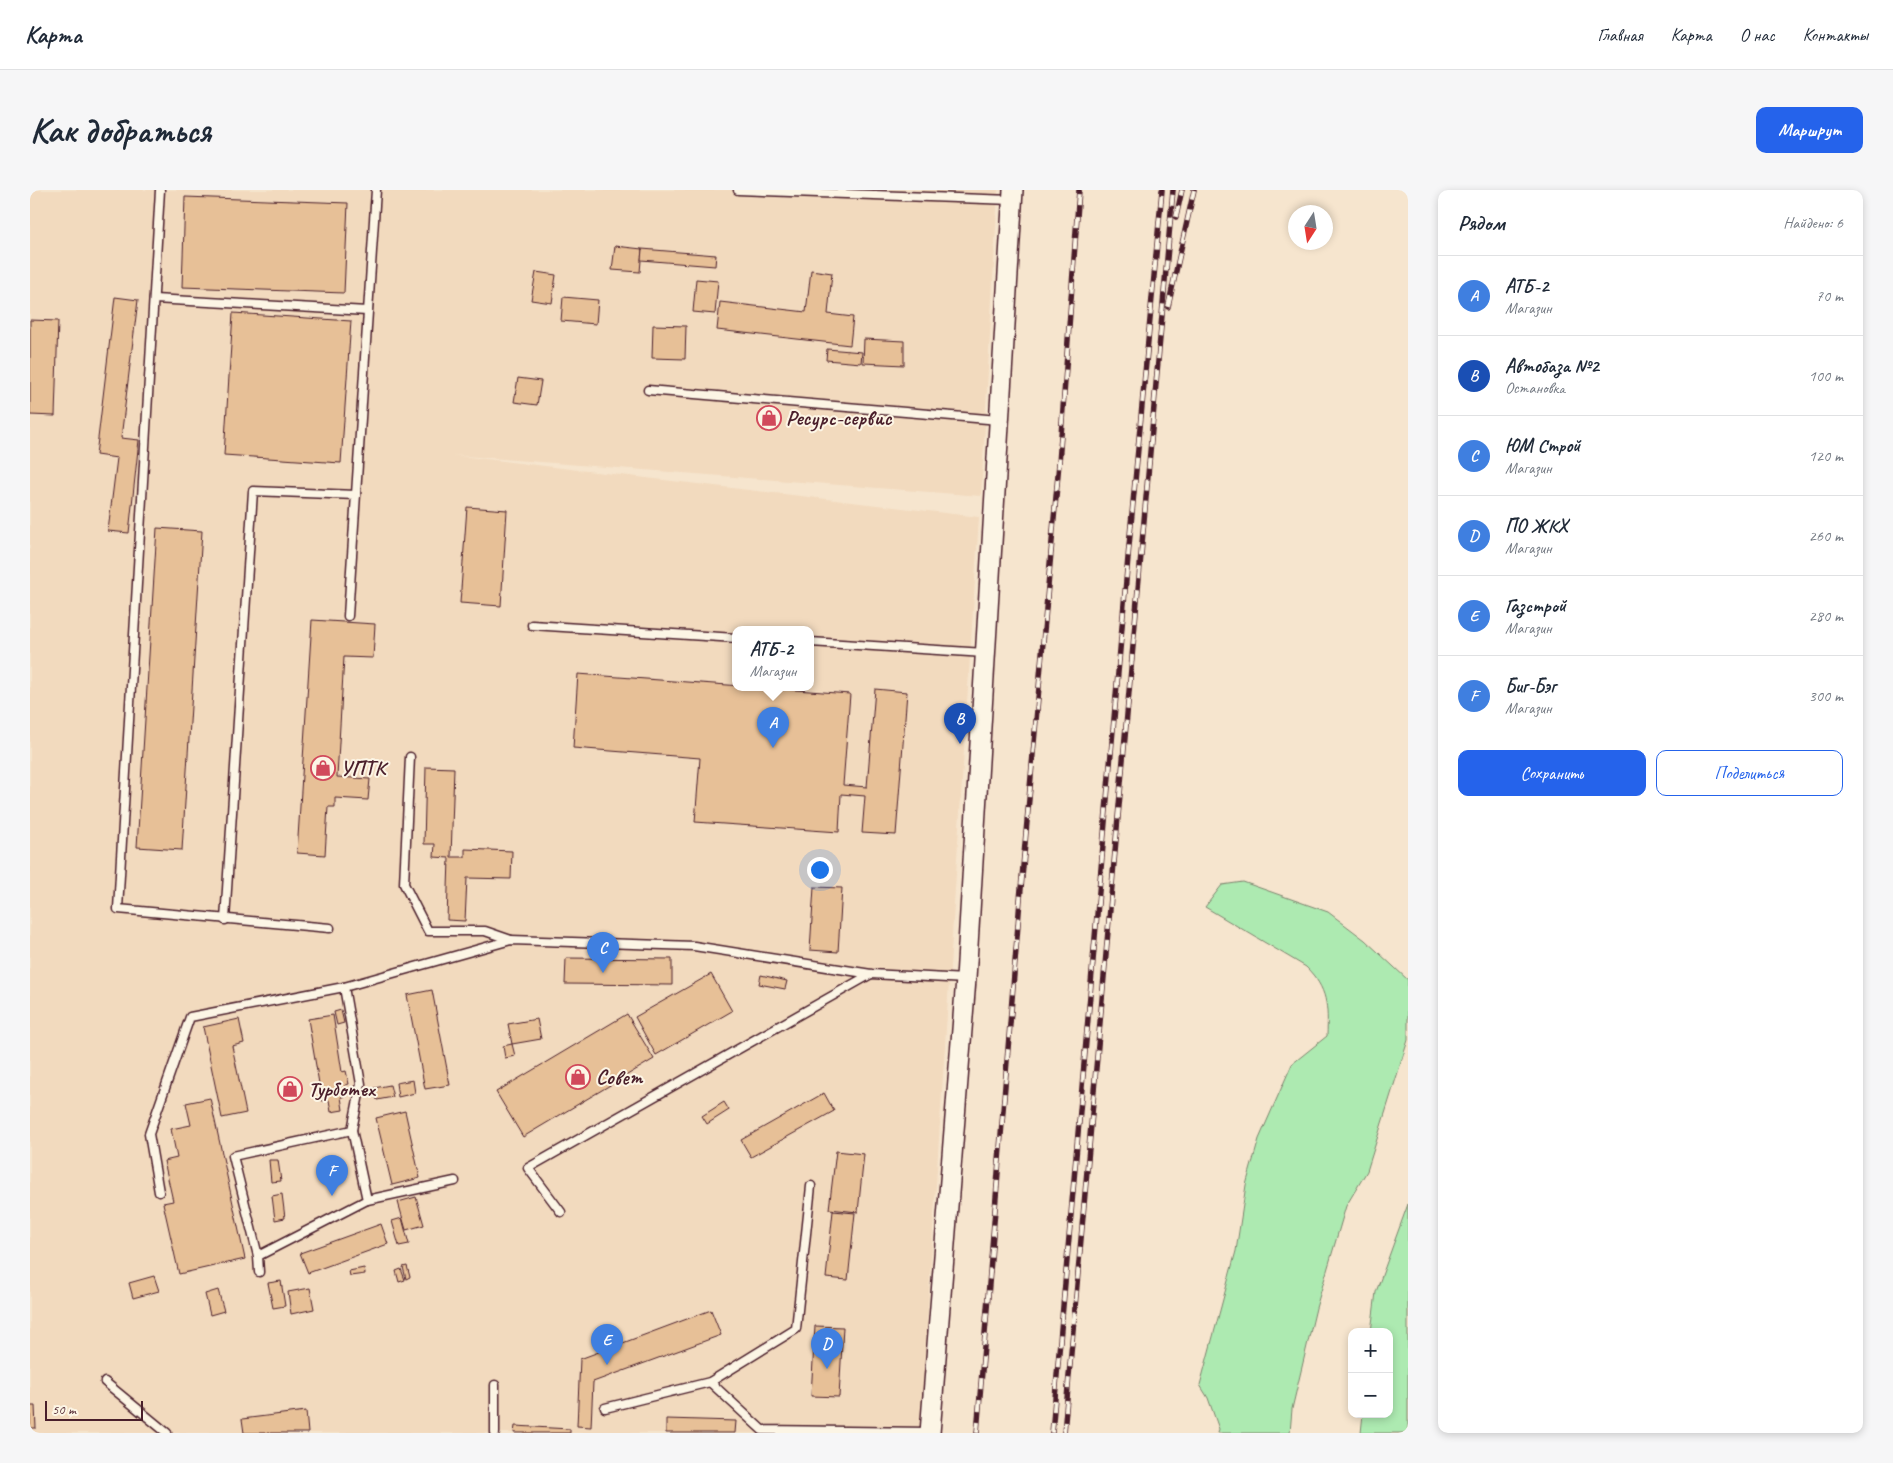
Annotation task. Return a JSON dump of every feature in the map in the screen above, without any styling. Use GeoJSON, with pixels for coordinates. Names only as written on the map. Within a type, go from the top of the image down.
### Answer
{"type":"FeatureCollection","features":[{"type":"Feature","properties":{"kind":"street"},"geometry":{"type":"LineString","coordinates":[[930,1433],[966,978],[1012,195]]}},
{"type":"Feature","properties":{"kind":"lane"},"geometry":{"type":"LineString","coordinates":[[160,190],[118,909],[330,928]]}},
{"type":"Feature","properties":{"kind":"lane"},"geometry":{"type":"LineString","coordinates":[[348,616],[376,190]]}},
{"type":"Feature","properties":{"kind":"lane"},"geometry":{"type":"LineString","coordinates":[[738,190],[1012,195]]}},
{"type":"Feature","properties":{"kind":"lane"},"geometry":{"type":"LineString","coordinates":[[154,299],[367,311]]}},
{"type":"Feature","properties":{"kind":"lane"},"geometry":{"type":"LineString","coordinates":[[648,390],[999,420]]}},
{"type":"Feature","properties":{"kind":"lane"},"geometry":{"type":"LineString","coordinates":[[225,920],[252,491],[356,495]]}},
{"type":"Feature","properties":{"kind":"lane"},"geometry":{"type":"LineString","coordinates":[[532,625],[732,638]]}},
{"type":"Feature","properties":{"kind":"lane"},"geometry":{"type":"LineString","coordinates":[[814,642],[985,653]]}},
{"type":"Feature","properties":{"kind":"lane"},"geometry":{"type":"LineString","coordinates":[[410,757],[404,884],[428,932],[485,931],[511,940],[694,946],[871,974],[966,978]]}},
{"type":"Feature","properties":{"kind":"lane"},"geometry":{"type":"LineString","coordinates":[[159,1192],[149,1134],[190,1017],[344,987],[511,940]]}},
{"type":"Feature","properties":{"kind":"lane"},"geometry":{"type":"LineString","coordinates":[[561,1212],[528,1168],[871,974]]}},
{"type":"Feature","properties":{"kind":"lane"},"geometry":{"type":"LineString","coordinates":[[344,987],[362,1084],[352,1130],[367,1200]]}},
{"type":"Feature","properties":{"kind":"lane"},"geometry":{"type":"LineString","coordinates":[[259,1272],[258,1256],[234,1156],[352,1130]]}},
{"type":"Feature","properties":{"kind":"lane"},"geometry":{"type":"LineString","coordinates":[[258,1256],[367,1200],[455,1181]]}},
{"type":"Feature","properties":{"kind":"lane"},"geometry":{"type":"LineString","coordinates":[[605,1408],[710,1382],[796,1329],[811,1186]]}},
{"type":"Feature","properties":{"kind":"lane"},"geometry":{"type":"LineString","coordinates":[[105,1382],[168,1433]]}},
{"type":"Feature","properties":{"kind":"lane"},"geometry":{"type":"LineString","coordinates":[[710,1382],[762,1430],[930,1433]]}},
{"type":"Feature","properties":{"kind":"lane"},"geometry":{"type":"LineString","coordinates":[[495,1385],[495,1433]]}},
{"type":"Feature","properties":{"kind":"shaded area"},"geometry":{"type":"Polygon","coordinates":[[[30,190],[998,190],[981,496],[452,455],[979,517],[920,1433],[30,1433],[30,190]]]}},
{"type":"Feature","properties":{"kind":"green space"},"geometry":{"type":"Polygon","coordinates":[[[1243,882],[1328,912],[1365,940],[1408,980],[1408,1040],[1367,1171],[1346,1206],[1316,1308],[1292,1409],[1290,1433],[1218,1433],[1219,1429],[1208,1398],[1200,1385],[1236,1251],[1246,1185],[1259,1139],[1292,1064],[1327,1036],[1327,1007],[1323,991],[1306,967],[1205,907],[1222,885],[1243,882]]]}},
{"type":"Feature","properties":{"kind":"green space"},"geometry":{"type":"Polygon","coordinates":[[[1408,1204],[1408,1433],[1361,1433],[1363,1418],[1393,1418],[1393,1328],[1372,1328],[1376,1292],[1408,1204]]]}},
{"type":"Feature","properties":{"kind":"building"},"geometry":{"type":"Polygon","coordinates":[[[185,197],[348,203],[344,293],[182,287],[185,197]]]}},
{"type":"Feature","properties":{"kind":"building"},"geometry":{"type":"Polygon","coordinates":[[[615,246],[642,249],[640,272],[612,270],[615,246]]]}},
{"type":"Feature","properties":{"kind":"building"},"geometry":{"type":"Polygon","coordinates":[[[642,249],[716,255],[715,266],[641,260],[642,249]]]}},
{"type":"Feature","properties":{"kind":"building"},"geometry":{"type":"Polygon","coordinates":[[[811,270],[832,273],[828,314],[853,317],[850,345],[717,330],[720,302],[806,312],[811,270]]]}},
{"type":"Feature","properties":{"kind":"building"},"geometry":{"type":"Polygon","coordinates":[[[536,272],[556,275],[552,303],[531,300],[536,272]]]}},
{"type":"Feature","properties":{"kind":"building"},"geometry":{"type":"Polygon","coordinates":[[[696,279],[718,281],[715,314],[693,312],[696,279]]]}},
{"type":"Feature","properties":{"kind":"building"},"geometry":{"type":"Polygon","coordinates":[[[115,297],[138,300],[121,438],[139,440],[129,533],[108,531],[117,458],[96,455],[115,297]]]}},
{"type":"Feature","properties":{"kind":"building"},"geometry":{"type":"Polygon","coordinates":[[[563,297],[598,300],[596,324],[561,321],[563,297]]]}},
{"type":"Feature","properties":{"kind":"building"},"geometry":{"type":"Polygon","coordinates":[[[233,313],[351,321],[341,463],[224,455],[233,313]]]}},
{"type":"Feature","properties":{"kind":"building"},"geometry":{"type":"Polygon","coordinates":[[[30,320],[58,321],[55,416],[30,415],[30,320]]]}},
{"type":"Feature","properties":{"kind":"building"},"geometry":{"type":"Polygon","coordinates":[[[653,325],[686,326],[685,359],[652,358],[653,325]]]}},
{"type":"Feature","properties":{"kind":"building"},"geometry":{"type":"Polygon","coordinates":[[[864,339],[904,341],[904,365],[863,363],[864,339]]]}},
{"type":"Feature","properties":{"kind":"building"},"geometry":{"type":"Polygon","coordinates":[[[827,349],[862,352],[861,363],[826,360],[827,349]]]}},
{"type":"Feature","properties":{"kind":"building"},"geometry":{"type":"Polygon","coordinates":[[[518,378],[541,381],[537,405],[514,402],[518,378]]]}},
{"type":"Feature","properties":{"kind":"building"},"geometry":{"type":"Polygon","coordinates":[[[467,507],[507,510],[501,606],[460,603],[467,507]]]}},
{"type":"Feature","properties":{"kind":"building"},"geometry":{"type":"Polygon","coordinates":[[[157,528],[202,531],[182,850],[137,847],[157,528]]]}},
{"type":"Feature","properties":{"kind":"building"},"geometry":{"type":"Polygon","coordinates":[[[312,620],[375,624],[373,658],[344,657],[337,777],[370,779],[368,800],[335,798],[335,807],[328,807],[325,855],[297,853],[312,620]]]}},
{"type":"Feature","properties":{"kind":"building"},"geometry":{"type":"Polygon","coordinates":[[[578,674],[732,685],[732,691],[809,691],[850,694],[843,785],[867,787],[875,689],[907,692],[896,835],[862,833],[865,796],[841,794],[839,832],[695,822],[700,758],[573,748],[578,674]]]}},
{"type":"Feature","properties":{"kind":"building"},"geometry":{"type":"Polygon","coordinates":[[[426,767],[454,768],[451,857],[465,857],[465,849],[512,851],[511,879],[467,878],[465,921],[447,920],[449,858],[434,857],[435,844],[424,844],[426,767]]]}},
{"type":"Feature","properties":{"kind":"building"},"geometry":{"type":"Polygon","coordinates":[[[814,887],[842,888],[838,952],[810,950],[814,887]]]}},
{"type":"Feature","properties":{"kind":"building"},"geometry":{"type":"Polygon","coordinates":[[[566,958],[672,959],[672,985],[565,984],[566,958]]]}},
{"type":"Feature","properties":{"kind":"building"},"geometry":{"type":"Polygon","coordinates":[[[711,974],[732,1011],[656,1055],[635,1017],[711,974]]]}},
{"type":"Feature","properties":{"kind":"building"},"geometry":{"type":"Polygon","coordinates":[[[761,975],[787,981],[785,989],[759,984],[761,975]]]}},
{"type":"Feature","properties":{"kind":"building"},"geometry":{"type":"Polygon","coordinates":[[[432,990],[450,1085],[425,1089],[407,995],[432,990]]]}},
{"type":"Feature","properties":{"kind":"building"},"geometry":{"type":"Polygon","coordinates":[[[341,1010],[344,1023],[337,1025],[334,1012],[341,1010]]]}},
{"type":"Feature","properties":{"kind":"building"},"geometry":{"type":"Polygon","coordinates":[[[627,1014],[654,1059],[523,1137],[496,1092],[627,1014]]]}},
{"type":"Feature","properties":{"kind":"building"},"geometry":{"type":"Polygon","coordinates":[[[333,1015],[342,1072],[346,1071],[349,1084],[345,1085],[347,1096],[341,1097],[343,1110],[331,1112],[329,1100],[322,1101],[308,1019],[333,1015]]]}},
{"type":"Feature","properties":{"kind":"building"},"geometry":{"type":"Polygon","coordinates":[[[239,1019],[244,1043],[232,1046],[246,1113],[222,1118],[203,1027],[239,1019]]]}},
{"type":"Feature","properties":{"kind":"building"},"geometry":{"type":"Polygon","coordinates":[[[537,1019],[541,1039],[512,1044],[508,1024],[537,1019]]]}},
{"type":"Feature","properties":{"kind":"building"},"geometry":{"type":"Polygon","coordinates":[[[512,1044],[515,1056],[505,1058],[503,1046],[512,1044]]]}},
{"type":"Feature","properties":{"kind":"building"},"geometry":{"type":"Polygon","coordinates":[[[413,1080],[415,1093],[398,1097],[396,1083],[413,1080]]]}},
{"type":"Feature","properties":{"kind":"building"},"geometry":{"type":"Polygon","coordinates":[[[390,1085],[393,1097],[377,1100],[374,1088],[390,1085]]]}},
{"type":"Feature","properties":{"kind":"building"},"geometry":{"type":"Polygon","coordinates":[[[824,1093],[834,1111],[751,1157],[741,1140],[824,1093]]]}},
{"type":"Feature","properties":{"kind":"building"},"geometry":{"type":"Polygon","coordinates":[[[210,1098],[245,1259],[179,1274],[163,1203],[173,1201],[164,1161],[177,1158],[171,1129],[191,1125],[186,1103],[210,1098]]]}},
{"type":"Feature","properties":{"kind":"building"},"geometry":{"type":"Polygon","coordinates":[[[724,1102],[729,1110],[707,1124],[702,1116],[724,1102]]]}},
{"type":"Feature","properties":{"kind":"building"},"geometry":{"type":"Polygon","coordinates":[[[405,1111],[420,1178],[392,1185],[376,1118],[405,1111]]]}},
{"type":"Feature","properties":{"kind":"building"},"geometry":{"type":"Polygon","coordinates":[[[836,1151],[864,1154],[858,1212],[829,1209],[836,1151]]]}},
{"type":"Feature","properties":{"kind":"building"},"geometry":{"type":"Polygon","coordinates":[[[269,1160],[278,1160],[281,1181],[271,1182],[269,1160]]]}},
{"type":"Feature","properties":{"kind":"building"},"geometry":{"type":"Polygon","coordinates":[[[282,1194],[285,1218],[275,1220],[272,1196],[282,1194]]]}},
{"type":"Feature","properties":{"kind":"building"},"geometry":{"type":"Polygon","coordinates":[[[416,1197],[424,1225],[406,1230],[398,1202],[416,1197]]]}},
{"type":"Feature","properties":{"kind":"building"},"geometry":{"type":"Polygon","coordinates":[[[833,1211],[855,1213],[848,1280],[826,1278],[833,1211]]]}},
{"type":"Feature","properties":{"kind":"building"},"geometry":{"type":"Polygon","coordinates":[[[402,1218],[409,1244],[399,1246],[392,1221],[402,1218]]]}},
{"type":"Feature","properties":{"kind":"building"},"geometry":{"type":"Polygon","coordinates":[[[381,1224],[388,1244],[308,1273],[300,1253],[381,1224]]]}},
{"type":"Feature","properties":{"kind":"building"},"geometry":{"type":"Polygon","coordinates":[[[407,1266],[410,1277],[406,1279],[403,1267],[407,1266]]]}},
{"type":"Feature","properties":{"kind":"building"},"geometry":{"type":"Polygon","coordinates":[[[364,1268],[365,1274],[350,1276],[349,1271],[364,1268]]]}},
{"type":"Feature","properties":{"kind":"building"},"geometry":{"type":"Polygon","coordinates":[[[401,1269],[405,1280],[399,1282],[396,1271],[401,1269]]]}},
{"type":"Feature","properties":{"kind":"building"},"geometry":{"type":"Polygon","coordinates":[[[154,1276],[159,1291],[133,1298],[129,1283],[154,1276]]]}},
{"type":"Feature","properties":{"kind":"building"},"geometry":{"type":"Polygon","coordinates":[[[281,1281],[285,1306],[273,1308],[268,1283],[281,1281]]]}},
{"type":"Feature","properties":{"kind":"building"},"geometry":{"type":"Polygon","coordinates":[[[310,1288],[314,1309],[291,1314],[288,1292],[310,1288]]]}},
{"type":"Feature","properties":{"kind":"building"},"geometry":{"type":"Polygon","coordinates":[[[218,1290],[224,1311],[210,1315],[205,1294],[218,1290]]]}},
{"type":"Feature","properties":{"kind":"building"},"geometry":{"type":"Polygon","coordinates":[[[711,1310],[721,1335],[593,1382],[591,1427],[577,1426],[580,1359],[711,1310]]]}},
{"type":"Feature","properties":{"kind":"building"},"geometry":{"type":"Polygon","coordinates":[[[815,1326],[843,1327],[839,1397],[811,1396],[815,1326]]]}},
{"type":"Feature","properties":{"kind":"building"},"geometry":{"type":"Polygon","coordinates":[[[30,1406],[35,1406],[36,1428],[30,1428],[30,1406]]]}},
{"type":"Feature","properties":{"kind":"building"},"geometry":{"type":"Polygon","coordinates":[[[306,1411],[308,1433],[244,1433],[242,1419],[306,1411]]]}},
{"type":"Feature","properties":{"kind":"building"},"geometry":{"type":"Polygon","coordinates":[[[666,1419],[736,1421],[735,1433],[666,1433],[666,1419]]]}},
{"type":"Feature","properties":{"kind":"building"},"geometry":{"type":"Polygon","coordinates":[[[515,1426],[570,1429],[570,1433],[514,1433],[515,1426]]]}},
{"type":"Feature","properties":{"kind":"railway"},"geometry":{"type":"LineString","coordinates":[[977,1433],[1020,900],[1059,463],[1079,190]]}},
{"type":"Feature","properties":{"kind":"railway"},"geometry":{"type":"LineString","coordinates":[[1052,1433],[1162,190]]}},
{"type":"Feature","properties":{"kind":"railway"},"geometry":{"type":"LineString","coordinates":[[1064,1433],[1173,190]]}},
{"type":"Feature","properties":{"kind":"railway"},"geometry":{"type":"LineString","coordinates":[[1176,217],[1182,190]]}},
{"type":"Feature","properties":{"kind":"railway"},"geometry":{"type":"LineString","coordinates":[[1168,307],[1194,190]]}},
{"type":"Feature","properties":{"kind":"place","name":"Ресурс-сервис"},"geometry":{"type":"Point","coordinates":[769,418]}},
{"type":"Feature","properties":{"kind":"place","name":"Автобаза №2"},"geometry":{"type":"Point","coordinates":[960,744]}},
{"type":"Feature","properties":{"kind":"place","name":"АТБ-2"},"geometry":{"type":"Point","coordinates":[773,748]}},
{"type":"Feature","properties":{"kind":"place","name":"УПТК"},"geometry":{"type":"Point","coordinates":[323,768]}},
{"type":"Feature","properties":{"kind":"place","name":"ЮМ Строй"},"geometry":{"type":"Point","coordinates":[603,973]}},
{"type":"Feature","properties":{"kind":"place","name":"Совет"},"geometry":{"type":"Point","coordinates":[578,1077]}},
{"type":"Feature","properties":{"kind":"place","name":"Турботех"},"geometry":{"type":"Point","coordinates":[290,1089]}},
{"type":"Feature","properties":{"kind":"place","name":"Биг-Бэг"},"geometry":{"type":"Point","coordinates":[332,1196]}},
{"type":"Feature","properties":{"kind":"place","name":"Газстрой"},"geometry":{"type":"Point","coordinates":[607,1365]}},
{"type":"Feature","properties":{"kind":"place","name":"ПО ЖКХ"},"geometry":{"type":"Point","coordinates":[827,1369]}}]}
